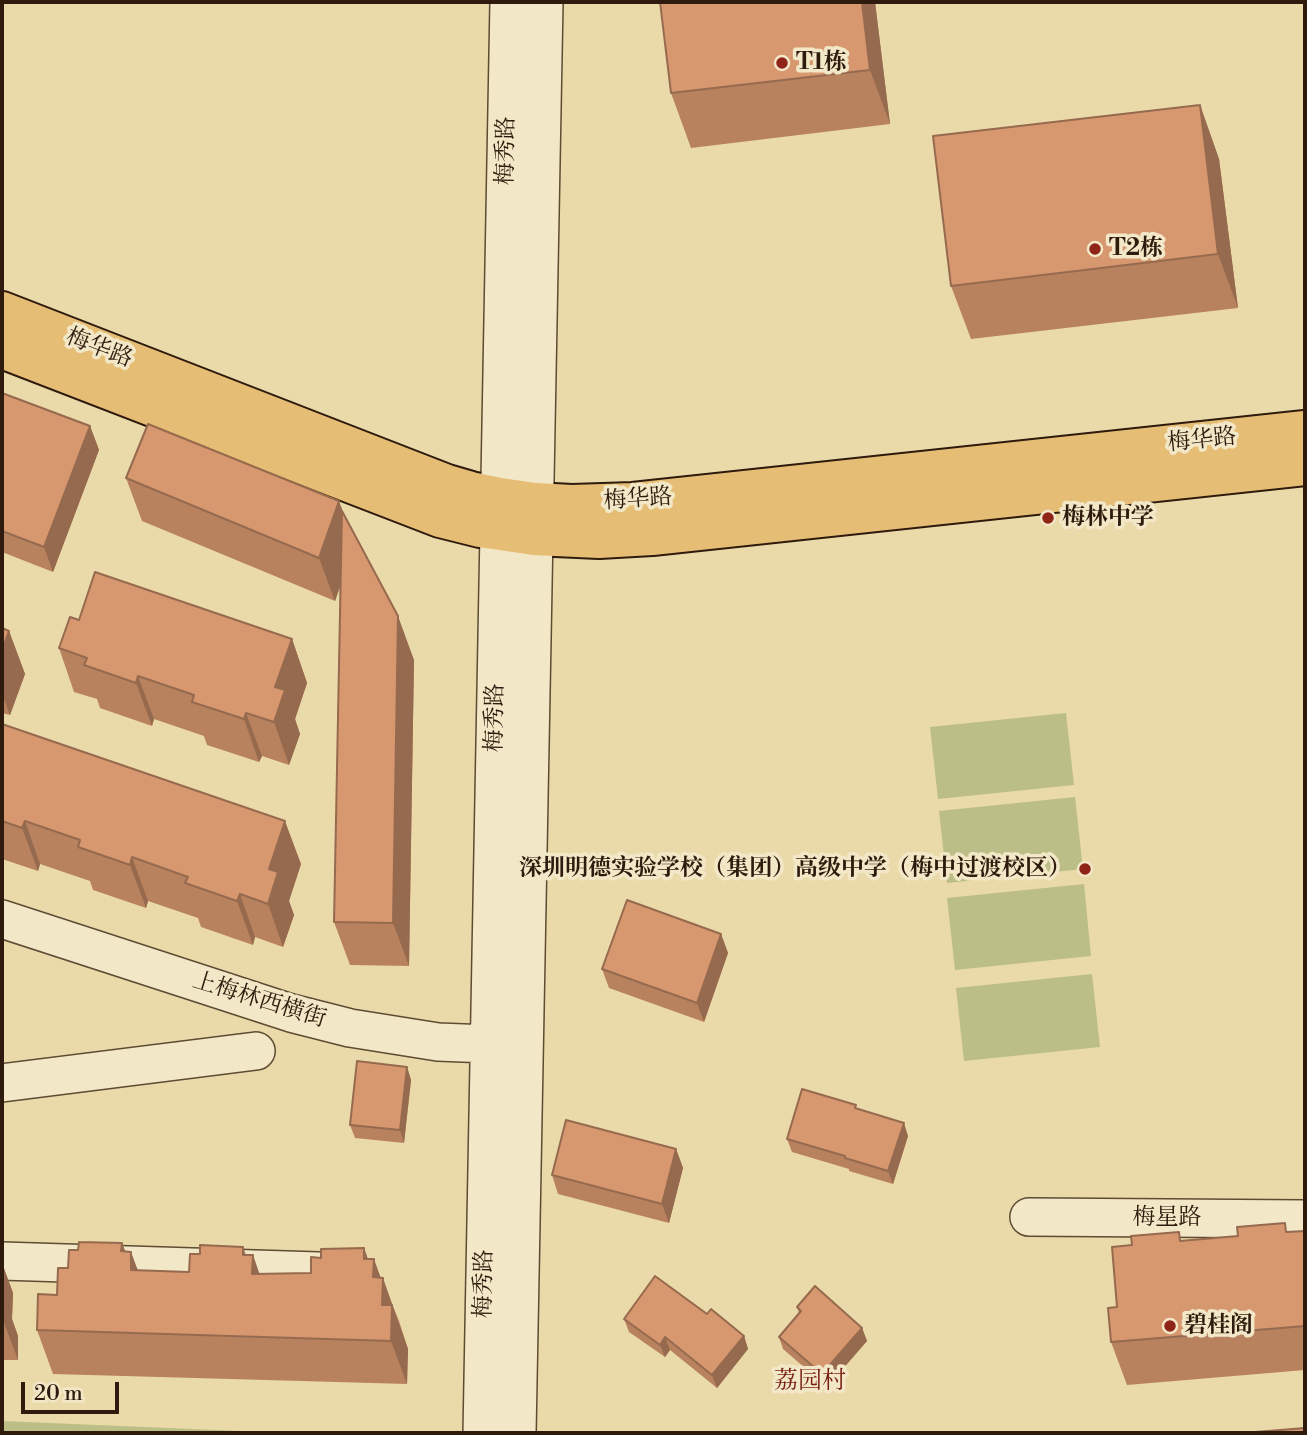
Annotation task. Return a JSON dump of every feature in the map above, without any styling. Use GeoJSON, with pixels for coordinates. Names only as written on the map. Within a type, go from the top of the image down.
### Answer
{"type":"FeatureCollection","features":[{"type":"Feature","properties":{"kind":"main road","name":"梅华路"},"geometry":{"type":"LineString","coordinates":[[2,311],[447,484],[517,517],[599,539],[652,536],[1305,466]]}},
{"type":"Feature","properties":{"kind":"main road","name":"梅华路"},"geometry":{"type":"LineString","coordinates":[[2,349],[440,517],[517,517],[583,504],[633,502],[1305,430]]}},
{"type":"Feature","properties":{"kind":"street","name":"梅秀路"},"geometry":{"type":"LineString","coordinates":[[509,2],[517,517]]}},
{"type":"Feature","properties":{"kind":"street","name":"梅秀路"},"geometry":{"type":"LineString","coordinates":[[517,1433],[507,1044],[517,517],[544,2]]}},
{"type":"Feature","properties":{"kind":"street","name":"上梅林西横街"},"geometry":{"type":"LineString","coordinates":[[2,919],[326,1022],[396,1037],[438,1042],[507,1044]]}},
{"type":"Feature","properties":{"kind":"street","name":"梅秀路"},"geometry":{"type":"LineString","coordinates":[[482,1433],[507,1044]]}},
{"type":"Feature","properties":{"kind":"street"},"geometry":{"type":"LineString","coordinates":[[2,1083],[256,1051]]}},
{"type":"Feature","properties":{"kind":"street","name":"梅星路"},"geometry":{"type":"LineString","coordinates":[[1029,1217],[1305,1219]]}},
{"type":"Feature","properties":{"kind":"street"},"geometry":{"type":"LineString","coordinates":[[2,1261],[350,1272]]}},
{"type":"Feature","properties":{"kind":"green space"},"geometry":{"type":"Polygon","coordinates":[[[1066,713],[1074,785],[938,799],[930,727],[1066,713]]]}},
{"type":"Feature","properties":{"kind":"green space"},"geometry":{"type":"Polygon","coordinates":[[[1075,797],[1083,869],[947,883],[939,811],[1075,797]]]}},
{"type":"Feature","properties":{"kind":"green space"},"geometry":{"type":"Polygon","coordinates":[[[1084,884],[1091,956],[955,970],[947,898],[1084,884]]]}},
{"type":"Feature","properties":{"kind":"green space"},"geometry":{"type":"Polygon","coordinates":[[[1092,974],[1100,1047],[964,1061],[956,988],[1092,974]]]}},
{"type":"Feature","properties":{"kind":"green space"},"geometry":{"type":"Polygon","coordinates":[[[2,1421],[288,1433],[2,1433],[2,1421]]]}},
{"type":"Feature","properties":{"kind":"building"},"geometry":{"type":"Polygon","coordinates":[[[660,2],[862,2],[870,70],[671,93],[660,2]]]}},
{"type":"Feature","properties":{"kind":"building"},"geometry":{"type":"Polygon","coordinates":[[[1200,105],[1218,254],[951,286],[933,136],[1200,105]]]}},
{"type":"Feature","properties":{"kind":"building"},"geometry":{"type":"Polygon","coordinates":[[[2,393],[90,426],[44,547],[2,531],[2,393]]]}},
{"type":"Feature","properties":{"kind":"building"},"geometry":{"type":"Polygon","coordinates":[[[148,424],[339,501],[319,558],[126,478],[148,424]]]}},
{"type":"Feature","properties":{"kind":"building"},"geometry":{"type":"Polygon","coordinates":[[[342,511],[398,616],[393,923],[334,922],[342,511]]]}},
{"type":"Feature","properties":{"kind":"building"},"geometry":{"type":"Polygon","coordinates":[[[95,572],[292,639],[275,687],[285,690],[274,722],[246,713],[244,719],[192,702],[194,695],[138,676],[136,683],[84,665],[87,658],[59,648],[70,617],[79,620],[95,572]]]}},
{"type":"Feature","properties":{"kind":"building"},"geometry":{"type":"Polygon","coordinates":[[[2,628],[9,631],[2,651],[2,628]]]}},
{"type":"Feature","properties":{"kind":"building"},"geometry":{"type":"Polygon","coordinates":[[[2,724],[285,821],[269,869],[278,872],[268,904],[240,894],[237,901],[185,883],[188,877],[132,857],[130,865],[78,847],[80,840],[25,821],[22,828],[2,821],[2,724]]]}},
{"type":"Feature","properties":{"kind":"building"},"geometry":{"type":"Polygon","coordinates":[[[627,900],[721,934],[697,1003],[602,969],[627,900]]]}},
{"type":"Feature","properties":{"kind":"building"},"geometry":{"type":"Polygon","coordinates":[[[357,1061],[407,1067],[400,1130],[350,1125],[357,1061]]]}},
{"type":"Feature","properties":{"kind":"building"},"geometry":{"type":"Polygon","coordinates":[[[802,1089],[904,1123],[888,1171],[787,1139],[802,1089]]]}},
{"type":"Feature","properties":{"kind":"building"},"geometry":{"type":"Polygon","coordinates":[[[566,1120],[676,1149],[662,1204],[552,1175],[566,1120]]]}},
{"type":"Feature","properties":{"kind":"building"},"geometry":{"type":"Polygon","coordinates":[[[1285,1223],[1286,1232],[1305,1231],[1305,1326],[1111,1342],[1108,1308],[1117,1307],[1112,1247],[1132,1245],[1131,1236],[1179,1232],[1180,1241],[1238,1236],[1237,1227],[1285,1223]]]}},
{"type":"Feature","properties":{"kind":"building"},"geometry":{"type":"Polygon","coordinates":[[[79,1242],[122,1243],[121,1251],[131,1252],[131,1270],[189,1272],[190,1254],[200,1254],[200,1245],[243,1247],[243,1255],[253,1255],[252,1274],[311,1273],[311,1257],[321,1258],[321,1249],[364,1248],[364,1259],[374,1259],[373,1277],[383,1278],[382,1305],[392,1305],[391,1341],[37,1330],[38,1294],[57,1295],[58,1268],[68,1268],[69,1250],[78,1250],[79,1242]]]}},
{"type":"Feature","properties":{"kind":"building"},"geometry":{"type":"Polygon","coordinates":[[[655,1276],[707,1314],[711,1309],[744,1336],[712,1375],[665,1337],[660,1345],[624,1319],[655,1276]]]}},
{"type":"Feature","properties":{"kind":"building"},"geometry":{"type":"Polygon","coordinates":[[[815,1286],[862,1328],[822,1374],[779,1337],[801,1311],[797,1307],[815,1286]]]}},
{"type":"Feature","properties":{"kind":"building"},"geometry":{"type":"Polygon","coordinates":[[[1305,1428],[1305,1433],[1243,1433],[1305,1428]]]}},
{"type":"Feature","properties":{"kind":"place","name":"T1栋"},"geometry":{"type":"Point","coordinates":[782,63]}},
{"type":"Feature","properties":{"kind":"place","name":"T2栋"},"geometry":{"type":"Point","coordinates":[1095,249]}},
{"type":"Feature","properties":{"kind":"place","name":"梅林中学"},"geometry":{"type":"Point","coordinates":[1048,518]}},
{"type":"Feature","properties":{"kind":"place","name":"深圳明德实验学校（集团）高级中学（梅中过渡校区）"},"geometry":{"type":"Point","coordinates":[1085,869]}},
{"type":"Feature","properties":{"kind":"place","name":"碧桂阁"},"geometry":{"type":"Point","coordinates":[1170,1326]}},
{"type":"Feature","properties":{"kind":"district","name":"荔园村"},"geometry":{"type":"Point","coordinates":[810,1382]}}]}
